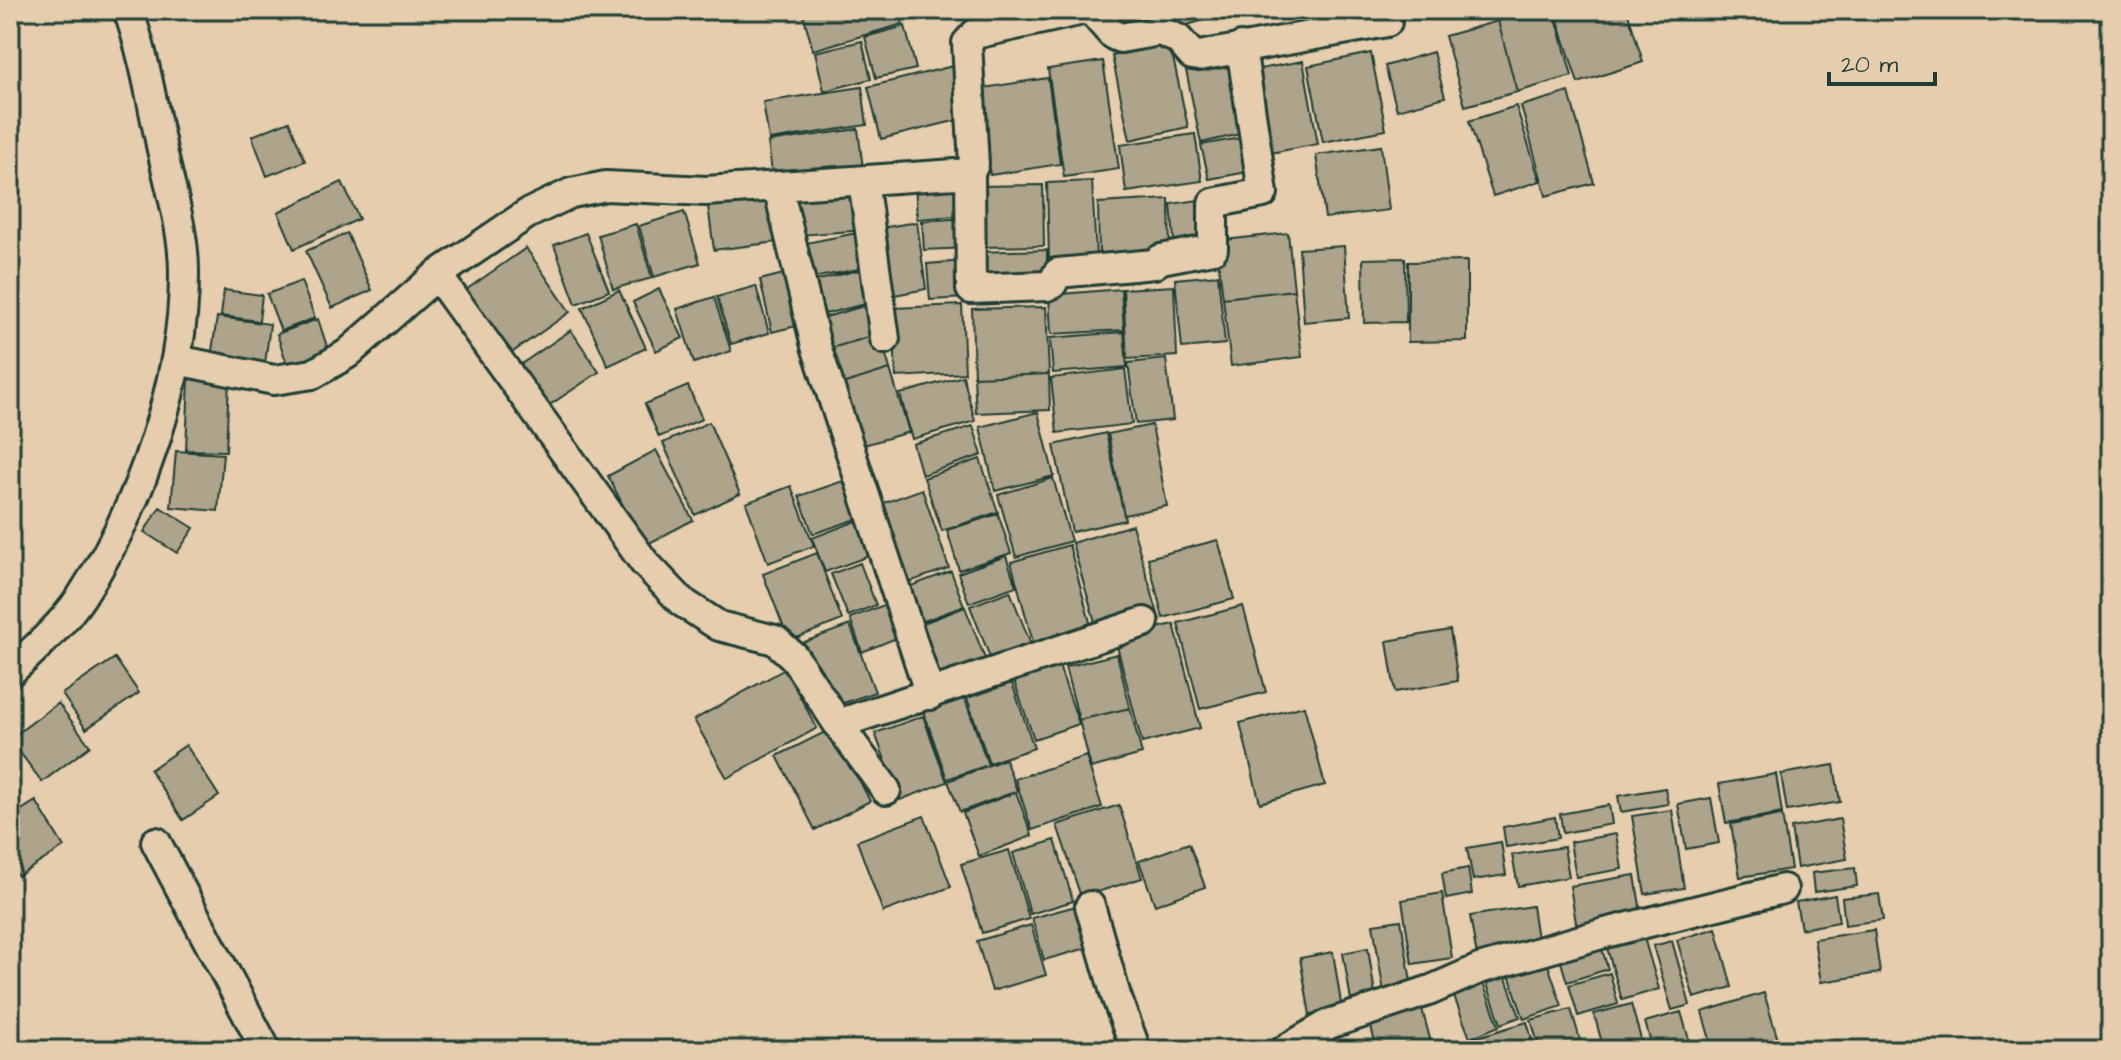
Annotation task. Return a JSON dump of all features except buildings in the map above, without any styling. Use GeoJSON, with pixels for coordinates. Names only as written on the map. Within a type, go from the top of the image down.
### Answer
{"type":"FeatureCollection","features":[{"type":"Feature","properties":{"kind":"street"},"geometry":{"type":"LineString","coordinates":[[10,672],[43,641],[79,599],[113,542],[149,454],[177,360],[182,327],[184,270],[181,241],[155,115],[128,10]]}},
{"type":"Feature","properties":{"kind":"street"},"geometry":{"type":"LineString","coordinates":[[1083,10],[975,34],[967,43],[974,164],[970,173],[971,289],[1047,286],[1052,284],[1058,273],[1154,264],[1161,259],[1213,249],[1213,203],[1263,193],[1241,47]]}},
{"type":"Feature","properties":{"kind":"street"},"geometry":{"type":"LineString","coordinates":[[1091,10],[1113,35],[1120,38],[1160,31],[1178,39],[1192,55],[1387,22]]}},
{"type":"Feature","properties":{"kind":"street"},"geometry":{"type":"LineString","coordinates":[[177,360],[274,380],[313,374],[347,354],[437,275],[527,214],[571,193],[606,186],[706,191],[970,173]]}},
{"type":"Feature","properties":{"kind":"street"},"geometry":{"type":"LineString","coordinates":[[863,180],[885,339]]}},
{"type":"Feature","properties":{"kind":"street"},"geometry":{"type":"LineString","coordinates":[[778,187],[816,346],[930,695]]}},
{"type":"Feature","properties":{"kind":"street"},"geometry":{"type":"LineString","coordinates":[[437,275],[644,562],[682,602],[719,626],[775,640],[794,657],[886,790]]}},
{"type":"Feature","properties":{"kind":"street"},"geometry":{"type":"LineString","coordinates":[[838,724],[1144,622]]}},
{"type":"Feature","properties":{"kind":"street"},"geometry":{"type":"LineString","coordinates":[[156,842],[266,1050]]}},
{"type":"Feature","properties":{"kind":"street"},"geometry":{"type":"LineString","coordinates":[[1285,1050],[1329,1024],[1431,990],[1479,969],[1605,933],[1783,889]]}},
{"type":"Feature","properties":{"kind":"street"},"geometry":{"type":"LineString","coordinates":[[1090,906],[1116,996],[1136,1050]]}}]}
